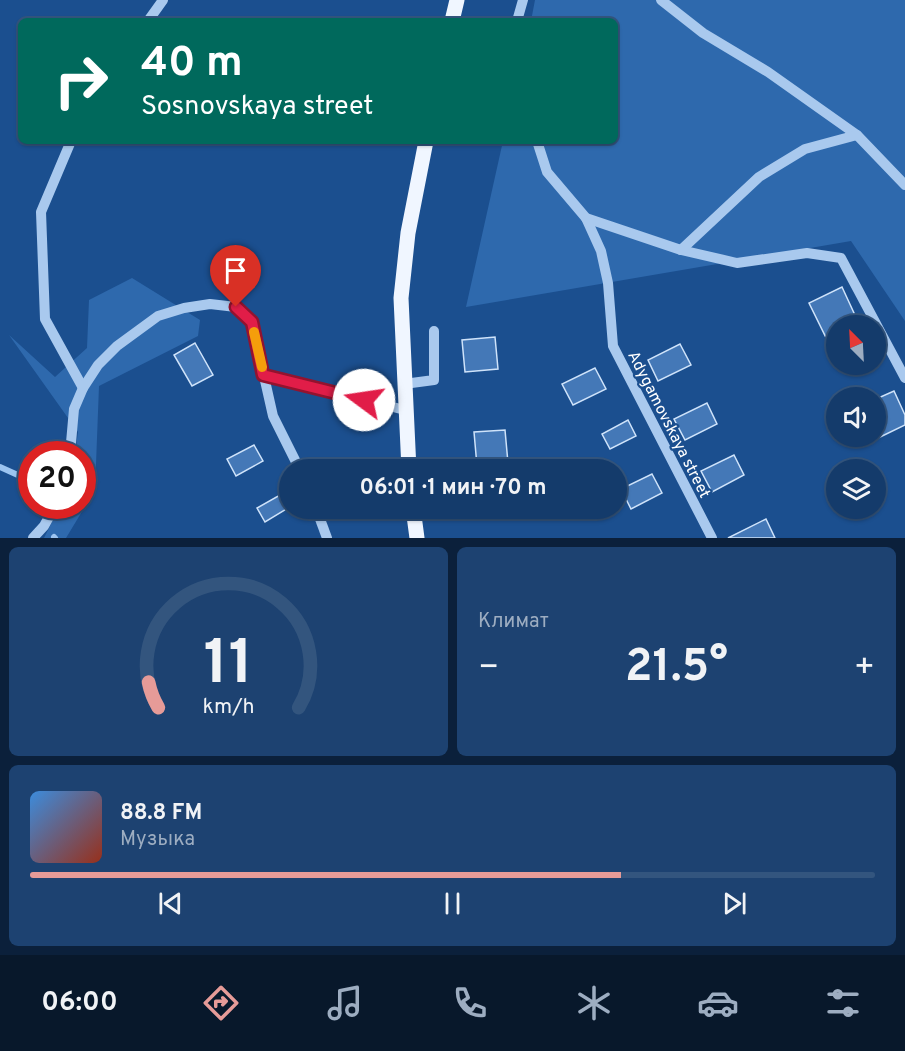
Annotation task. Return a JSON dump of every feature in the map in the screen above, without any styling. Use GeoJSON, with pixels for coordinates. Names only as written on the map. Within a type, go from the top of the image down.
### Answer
{"type":"FeatureCollection","features":[{"type":"Feature","properties":{"kind":"main road"},"geometry":{"type":"LineString","coordinates":[[453,18],[457,0]]}},
{"type":"Feature","properties":{"kind":"main road"},"geometry":{"type":"LineString","coordinates":[[409,459],[401,298],[408,233],[425,144]]}},
{"type":"Feature","properties":{"kind":"main road"},"geometry":{"type":"LineString","coordinates":[[414,519],[417,538]]}},
{"type":"Feature","properties":{"kind":"street"},"geometry":{"type":"LineString","coordinates":[[150,18],[164,0]]}},
{"type":"Feature","properties":{"kind":"street"},"geometry":{"type":"LineString","coordinates":[[518,18],[523,0]]}},
{"type":"Feature","properties":{"kind":"street"},"geometry":{"type":"LineString","coordinates":[[661,0],[703,33],[768,72],[857,135],[905,185]]}},
{"type":"Feature","properties":{"kind":"street"},"geometry":{"type":"LineString","coordinates":[[681,250],[759,177],[805,149],[857,135]]}},
{"type":"Feature","properties":{"kind":"street"},"geometry":{"type":"LineString","coordinates":[[70,144],[41,212],[45,319],[82,388]]}},
{"type":"Feature","properties":{"kind":"street","name":"Adygamovskaya street"},"geometry":{"type":"LineString","coordinates":[[538,144],[547,172],[586,218],[601,251],[608,283],[613,345],[712,538]]}},
{"type":"Feature","properties":{"kind":"street"},"geometry":{"type":"LineString","coordinates":[[586,218],[681,250],[737,263],[807,252],[841,258],[905,378]]}},
{"type":"Feature","properties":{"kind":"street"},"geometry":{"type":"LineString","coordinates":[[71,441],[74,409],[82,388],[98,365],[117,346],[158,316],[184,308],[210,304],[236,307],[252,322],[273,416],[294,459]]}},
{"type":"Feature","properties":{"kind":"street"},"geometry":{"type":"LineString","coordinates":[[404,384],[434,380],[434,331]]}},
{"type":"Feature","properties":{"kind":"street"},"geometry":{"type":"LineString","coordinates":[[263,375],[405,410]]}},
{"type":"Feature","properties":{"kind":"street"},"geometry":{"type":"LineString","coordinates":[[33,538],[48,519]]}},
{"type":"Feature","properties":{"kind":"street"},"geometry":{"type":"LineString","coordinates":[[320,519],[327,538]]}},
{"type":"Feature","properties":{"kind":"shaded area"},"geometry":{"type":"Polygon","coordinates":[[[535,0],[905,0],[905,321],[851,241],[466,307],[502,144],[618,144],[618,18],[532,18],[535,0]]]}},
{"type":"Feature","properties":{"kind":"shaded area"},"geometry":{"type":"Polygon","coordinates":[[[132,278],[200,320],[198,336],[99,386],[96,464],[96,441],[77,441],[78,432],[9,335],[55,377],[87,348],[89,300],[132,278]]]}},
{"type":"Feature","properties":{"kind":"shaded area"},"geometry":{"type":"Polygon","coordinates":[[[54,519],[77,519],[66,538],[44,538],[54,519]]]}},
{"type":"Feature","properties":{"kind":"building"},"geometry":{"type":"Polygon","coordinates":[[[842,287],[855,315],[826,315],[826,338],[809,303],[842,287]]]}},
{"type":"Feature","properties":{"kind":"building"},"geometry":{"type":"Polygon","coordinates":[[[495,337],[498,369],[465,372],[462,340],[495,337]]]}},
{"type":"Feature","properties":{"kind":"building"},"geometry":{"type":"Polygon","coordinates":[[[195,343],[213,375],[192,386],[174,355],[195,343]]]}},
{"type":"Feature","properties":{"kind":"building"},"geometry":{"type":"Polygon","coordinates":[[[680,344],[691,365],[658,381],[648,360],[680,344]]]}},
{"type":"Feature","properties":{"kind":"building"},"geometry":{"type":"Polygon","coordinates":[[[595,368],[606,389],[573,405],[562,384],[595,368]]]}},
{"type":"Feature","properties":{"kind":"building"},"geometry":{"type":"Polygon","coordinates":[[[894,391],[905,415],[905,425],[886,434],[886,395],[894,391]]]}},
{"type":"Feature","properties":{"kind":"building"},"geometry":{"type":"Polygon","coordinates":[[[707,403],[717,424],[685,440],[674,419],[707,403]]]}},
{"type":"Feature","properties":{"kind":"building"},"geometry":{"type":"Polygon","coordinates":[[[628,420],[636,436],[610,449],[602,434],[628,420]]]}},
{"type":"Feature","properties":{"kind":"building"},"geometry":{"type":"Polygon","coordinates":[[[505,430],[508,459],[476,459],[474,432],[505,430]]]}},
{"type":"Feature","properties":{"kind":"building"},"geometry":{"type":"Polygon","coordinates":[[[254,445],[263,461],[236,476],[227,459],[254,445]]]}},
{"type":"Feature","properties":{"kind":"building"},"geometry":{"type":"Polygon","coordinates":[[[734,455],[744,475],[712,492],[701,471],[734,455]]]}},
{"type":"Feature","properties":{"kind":"building"},"geometry":{"type":"Polygon","coordinates":[[[652,474],[662,493],[631,509],[627,501],[627,486],[652,474]]]}},
{"type":"Feature","properties":{"kind":"building"},"geometry":{"type":"Polygon","coordinates":[[[279,496],[279,513],[265,522],[257,508],[279,496]]]}},
{"type":"Feature","properties":{"kind":"building"},"geometry":{"type":"Polygon","coordinates":[[[766,519],[775,538],[728,538],[766,519]]]}},
{"type":"Feature","properties":{"kind":"waterway"},"geometry":{"type":"LineString","coordinates":[[0,467],[18,475]]}},
{"type":"Feature","properties":{"kind":"slow traffic"},"geometry":{"type":"LineString","coordinates":[[254,332],[262,367]]}},
{"type":"Feature","properties":{"kind":"route"},"geometry":{"type":"LineString","coordinates":[[236,307],[252,322],[263,375],[364,400]]}}]}
